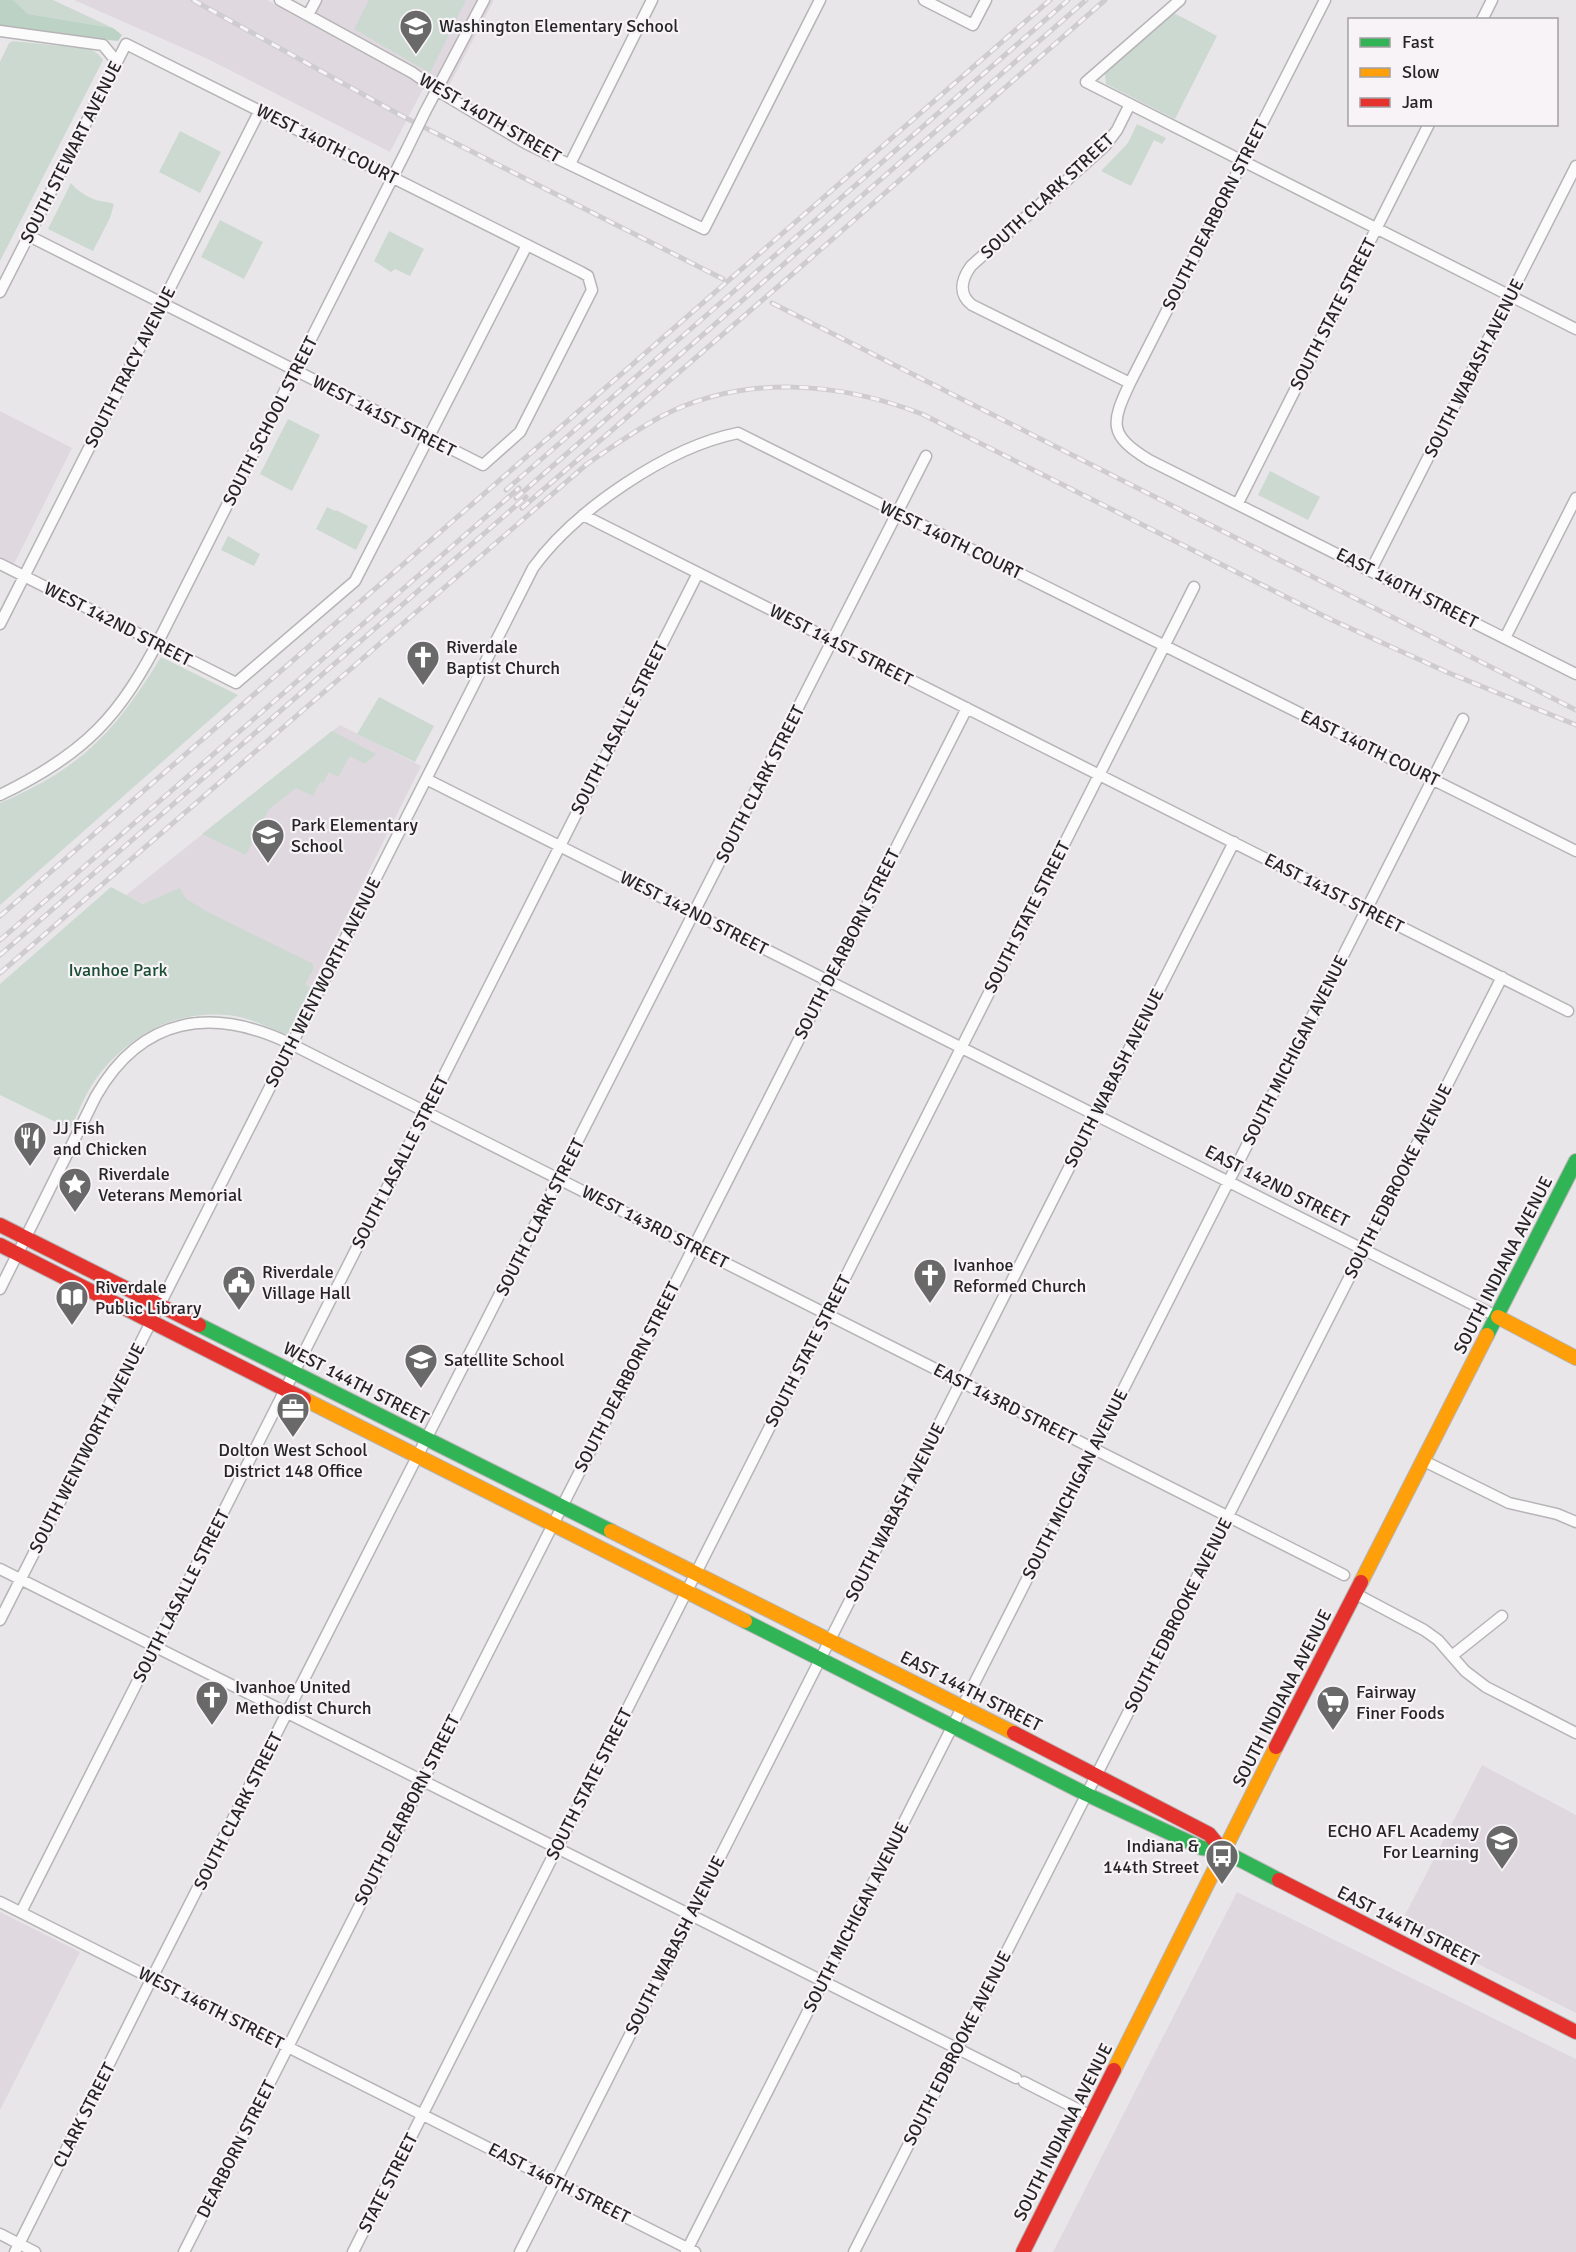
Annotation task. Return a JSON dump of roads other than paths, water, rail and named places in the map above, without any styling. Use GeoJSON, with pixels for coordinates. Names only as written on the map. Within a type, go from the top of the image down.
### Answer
{"type":"FeatureCollection","features":[{"type":"Feature","properties":{"kind":"street","name":"WEST 140TH STREET"},"geometry":{"type":"LineString","coordinates":[[280,0],[412,73],[527,144],[704,229],[820,0]]}},
{"type":"Feature","properties":{"kind":"street"},"geometry":{"type":"LineString","coordinates":[[308,15],[316,0]]}},
{"type":"Feature","properties":{"kind":"street","name":"SOUTH SCHOOL STREET"},"geometry":{"type":"LineString","coordinates":[[0,795],[63,760],[96,732],[131,690],[157,644],[483,0]]}},
{"type":"Feature","properties":{"kind":"street"},"geometry":{"type":"LineString","coordinates":[[570,164],[652,0]]}},
{"type":"Feature","properties":{"kind":"street"},"geometry":{"type":"LineString","coordinates":[[924,0],[973,25],[986,0]]}},
{"type":"Feature","properties":{"kind":"street"},"geometry":{"type":"LineString","coordinates":[[1180,0],[1086,82],[1576,329]]}},
{"type":"Feature","properties":{"kind":"street","name":"SOUTH DEARBORN STREET"},"geometry":{"type":"LineString","coordinates":[[1238,503],[1135,451],[1118,434],[1116,420],[1130,383],[1325,0]]}},
{"type":"Feature","properties":{"kind":"street"},"geometry":{"type":"LineString","coordinates":[[1483,18],[1492,0]]}},
{"type":"Feature","properties":{"kind":"street"},"geometry":{"type":"LineString","coordinates":[[0,32],[103,45],[117,62]]}},
{"type":"Feature","properties":{"kind":"street","name":"SOUTH STEWART AVENUE"},"geometry":{"type":"LineString","coordinates":[[0,292],[126,44]]}},
{"type":"Feature","properties":{"kind":"street","name":"WEST 140TH COURT"},"geometry":{"type":"LineString","coordinates":[[126,44],[588,276],[592,290],[520,432],[483,465]]}},
{"type":"Feature","properties":{"kind":"street","name":"SOUTH CLARK STREET"},"geometry":{"type":"LineString","coordinates":[[1130,104],[1112,138],[971,266],[963,279],[962,286],[964,297],[972,305],[1130,383]]}},
{"type":"Feature","properties":{"kind":"street","name":"SOUTH TRACY AVENUE"},"geometry":{"type":"LineString","coordinates":[[0,624],[261,110]]}},
{"type":"Feature","properties":{"kind":"street","name":"SOUTH STATE STREET"},"geometry":{"type":"LineString","coordinates":[[1238,503],[1428,126]]}},
{"type":"Feature","properties":{"kind":"street","name":"SOUTH WABASH AVENUE"},"geometry":{"type":"LineString","coordinates":[[1371,570],[1576,166]]}},
{"type":"Feature","properties":{"kind":"street","name":"WEST 141ST STREET"},"geometry":{"type":"LineString","coordinates":[[28,236],[483,465]]}},
{"type":"Feature","properties":{"kind":"street"},"geometry":{"type":"LineString","coordinates":[[428,438],[527,245]]}},
{"type":"Feature","properties":{"kind":"street","name":"WEST 140TH COURT"},"geometry":{"type":"LineString","coordinates":[[738,433],[1164,646]]}},
{"type":"Feature","properties":{"kind":"street","name":"SOUTH WENTWORTH AVENUE"},"geometry":{"type":"LineString","coordinates":[[0,1620],[532,568],[583,515],[605,497],[657,465],[701,444],[738,433]]}},
{"type":"Feature","properties":{"kind":"street","name":"WEST 142ND STREET"},"geometry":{"type":"LineString","coordinates":[[0,564],[236,683],[355,581],[428,438]]}},
{"type":"Feature","properties":{"kind":"street","name":"SOUTH CLARK STREET"},"geometry":{"type":"LineString","coordinates":[[152,1978],[926,456]]}},
{"type":"Feature","properties":{"kind":"street"},"geometry":{"type":"LineString","coordinates":[[1505,638],[1576,498]]}},
{"type":"Feature","properties":{"kind":"street","name":"EAST 140TH STREET"},"geometry":{"type":"LineString","coordinates":[[1238,503],[1576,674]]}},
{"type":"Feature","properties":{"kind":"street","name":"WEST 141ST STREET"},"geometry":{"type":"LineString","coordinates":[[583,515],[1099,775]]}},
{"type":"Feature","properties":{"kind":"street","name":"SOUTH LASALLE STREET"},"geometry":{"type":"LineString","coordinates":[[21,1912],[698,573]]}},
{"type":"Feature","properties":{"kind":"street","name":"SOUTH STATE STREET"},"geometry":{"type":"LineString","coordinates":[[422,2114],[1194,587]]}},
{"type":"Feature","properties":{"kind":"street","name":"EAST 140TH COURT"},"geometry":{"type":"LineString","coordinates":[[1164,646],[1576,851]]}},
{"type":"Feature","properties":{"kind":"street","name":"SOUTH DEARBORN STREET"},"geometry":{"type":"LineString","coordinates":[[287,2046],[967,708]]}},
{"type":"Feature","properties":{"kind":"street","name":"SOUTH MICHIGAN AVENUE"},"geometry":{"type":"LineString","coordinates":[[690,2251],[952,1726],[1463,719]]}},
{"type":"Feature","properties":{"kind":"street","name":"EAST 141ST STREET"},"geometry":{"type":"LineString","coordinates":[[1099,775],[1573,1013]]}},
{"type":"Feature","properties":{"kind":"street","name":"WEST 142ND STREET"},"geometry":{"type":"LineString","coordinates":[[426,779],[961,1047]]}},
{"type":"Feature","properties":{"kind":"street","name":"SOUTH WABASH AVENUE"},"geometry":{"type":"LineString","coordinates":[[520,2252],[1233,842]]}},
{"type":"Feature","properties":{"kind":"street","name":"SOUTH EDBROOKE AVENUE"},"geometry":{"type":"LineString","coordinates":[[854,2252],[1502,977]]}},
{"type":"Feature","properties":{"kind":"street","name":"WEST 143RD STREET"},"geometry":{"type":"LineString","coordinates":[[0,1289],[104,1082],[124,1058],[156,1034],[177,1026],[222,1022],[269,1033],[827,1314]]}},
{"type":"Feature","properties":{"kind":"street","name":"EAST 142ND STREET"},"geometry":{"type":"LineString","coordinates":[[961,1047],[1576,1358]]}},
{"type":"Feature","properties":{"kind":"street","name":"SOUTH INDIANA AVENUE"},"geometry":{"type":"LineString","coordinates":[[1023,2252],[1224,1851],[1576,1161]]}},
{"type":"Feature","properties":{"kind":"street","name":"WEST 144TH STREET"},"geometry":{"type":"LineString","coordinates":[[0,1225],[695,1574]]}},
{"type":"Feature","properties":{"kind":"street","name":"WEST 144TH STREET"},"geometry":{"type":"LineString","coordinates":[[0,1245],[686,1591]]}},
{"type":"Feature","properties":{"kind":"street","name":"EAST 143RD STREET"},"geometry":{"type":"LineString","coordinates":[[827,1314],[1344,1575]]}},
{"type":"Feature","properties":{"kind":"street"},"geometry":{"type":"LineString","coordinates":[[1424,1461],[1509,1503],[1557,1514],[1576,1522]]}},
{"type":"Feature","properties":{"kind":"street"},"geometry":{"type":"LineString","coordinates":[[0,1569],[1091,2116]]}},
{"type":"Feature","properties":{"kind":"street","name":"EAST 144TH STREET"},"geometry":{"type":"LineString","coordinates":[[695,1574],[1096,1774],[1209,1834],[1224,1851]]}},
{"type":"Feature","properties":{"kind":"street","name":"EAST 144TH STREET"},"geometry":{"type":"LineString","coordinates":[[686,1591],[1086,1794],[1202,1848],[1224,1851],[1576,2032]]}},
{"type":"Feature","properties":{"kind":"street"},"geometry":{"type":"LineString","coordinates":[[1356,1594],[1425,1630],[1453,1655],[1465,1671],[1486,1688],[1576,1733]]}},
{"type":"Feature","properties":{"kind":"street"},"geometry":{"type":"LineString","coordinates":[[1453,1655],[1502,1616]]}},
{"type":"Feature","properties":{"kind":"street","name":"WEST 146TH STREET"},"geometry":{"type":"LineString","coordinates":[[0,1902],[422,2114]]}},
{"type":"Feature","properties":{"kind":"street","name":"CLARK STREET"},"geometry":{"type":"LineString","coordinates":[[17,2248],[152,1978]]}},
{"type":"Feature","properties":{"kind":"street","name":"DEARBORN STREET"},"geometry":{"type":"LineString","coordinates":[[184,2252],[287,2046]]}},
{"type":"Feature","properties":{"kind":"street","name":"EAST 146TH STREET"},"geometry":{"type":"LineString","coordinates":[[422,2114],[690,2251]]}},
{"type":"Feature","properties":{"kind":"street","name":"STATE STREET"},"geometry":{"type":"LineString","coordinates":[[353,2252],[422,2114]]}},
{"type":"Feature","properties":{"kind":"street"},"geometry":{"type":"LineString","coordinates":[[0,2234],[17,2248],[35,2252]]}},
{"type":"Feature","properties":{"kind":"railway"},"geometry":{"type":"LineString","coordinates":[[193,0],[402,116],[723,279]]}},
{"type":"Feature","properties":{"kind":"railway"},"geometry":{"type":"LineString","coordinates":[[0,916],[1050,0]]}},
{"type":"Feature","properties":{"kind":"railway"},"geometry":{"type":"LineString","coordinates":[[506,490],[1068,0]]}},
{"type":"Feature","properties":{"kind":"railway"},"geometry":{"type":"LineString","coordinates":[[516,498],[1086,0]]}},
{"type":"Feature","properties":{"kind":"railway"},"geometry":{"type":"LineString","coordinates":[[522,508],[1105,0]]}},
{"type":"Feature","properties":{"kind":"railway"},"geometry":{"type":"LineString","coordinates":[[772,303],[1576,710]]}},
{"type":"Feature","properties":{"kind":"railway"},"geometry":{"type":"LineString","coordinates":[[0,973],[587,464],[664,415],[695,402],[727,393],[760,388],[826,389],[890,403],[922,414],[1332,620],[1449,673],[1576,725]]}},
{"type":"Feature","properties":{"kind":"railway"},"geometry":{"type":"LineString","coordinates":[[0,940],[519,488]]}},
{"type":"Feature","properties":{"kind":"railway"},"geometry":{"type":"LineString","coordinates":[[0,955],[526,497]]}},
{"type":"Feature","properties":{"kind":"place","name":"Washington Elementary School"},"geometry":{"type":"Point","coordinates":[416,55]}},
{"type":"Feature","properties":{"kind":"place","name":"Riverdale Baptist Church"},"geometry":{"type":"Point","coordinates":[423,686]}},
{"type":"Feature","properties":{"kind":"place","name":"Park Elementary School"},"geometry":{"type":"Point","coordinates":[268,864]}},
{"type":"Feature","properties":{"kind":"place","name":"JJ Fish and Chicken"},"geometry":{"type":"Point","coordinates":[30,1167]}},
{"type":"Feature","properties":{"kind":"place","name":"Riverdale Veterans Memorial"},"geometry":{"type":"Point","coordinates":[75,1213]}},
{"type":"Feature","properties":{"kind":"place","name":"Ivanhoe Reformed Church"},"geometry":{"type":"Point","coordinates":[930,1304]}},
{"type":"Feature","properties":{"kind":"place","name":"Riverdale Village Hall"},"geometry":{"type":"Point","coordinates":[239,1311]}},
{"type":"Feature","properties":{"kind":"place","name":"Riverdale Public Library"},"geometry":{"type":"Point","coordinates":[72,1326]}},
{"type":"Feature","properties":{"kind":"place","name":"Satellite School"},"geometry":{"type":"Point","coordinates":[421,1389]}},
{"type":"Feature","properties":{"kind":"place","name":"Dolton West School District 148 Office"},"geometry":{"type":"Point","coordinates":[293,1438]}},
{"type":"Feature","properties":{"kind":"place","name":"Ivanhoe United Methodist Church"},"geometry":{"type":"Point","coordinates":[212,1726]}},
{"type":"Feature","properties":{"kind":"place","name":"Fairway Finer Foods"},"geometry":{"type":"Point","coordinates":[1333,1731]}},
{"type":"Feature","properties":{"kind":"place","name":"ECHO AFL Academy For Learning"},"geometry":{"type":"Point","coordinates":[1502,1870]}},
{"type":"Feature","properties":{"kind":"place","name":"Indiana & 144th Street"},"geometry":{"type":"Point","coordinates":[1222,1885]}},
{"type":"Feature","properties":{"kind":"park label","name":"Ivanhoe Park"},"geometry":{"type":"Point","coordinates":[118,970]}}]}
